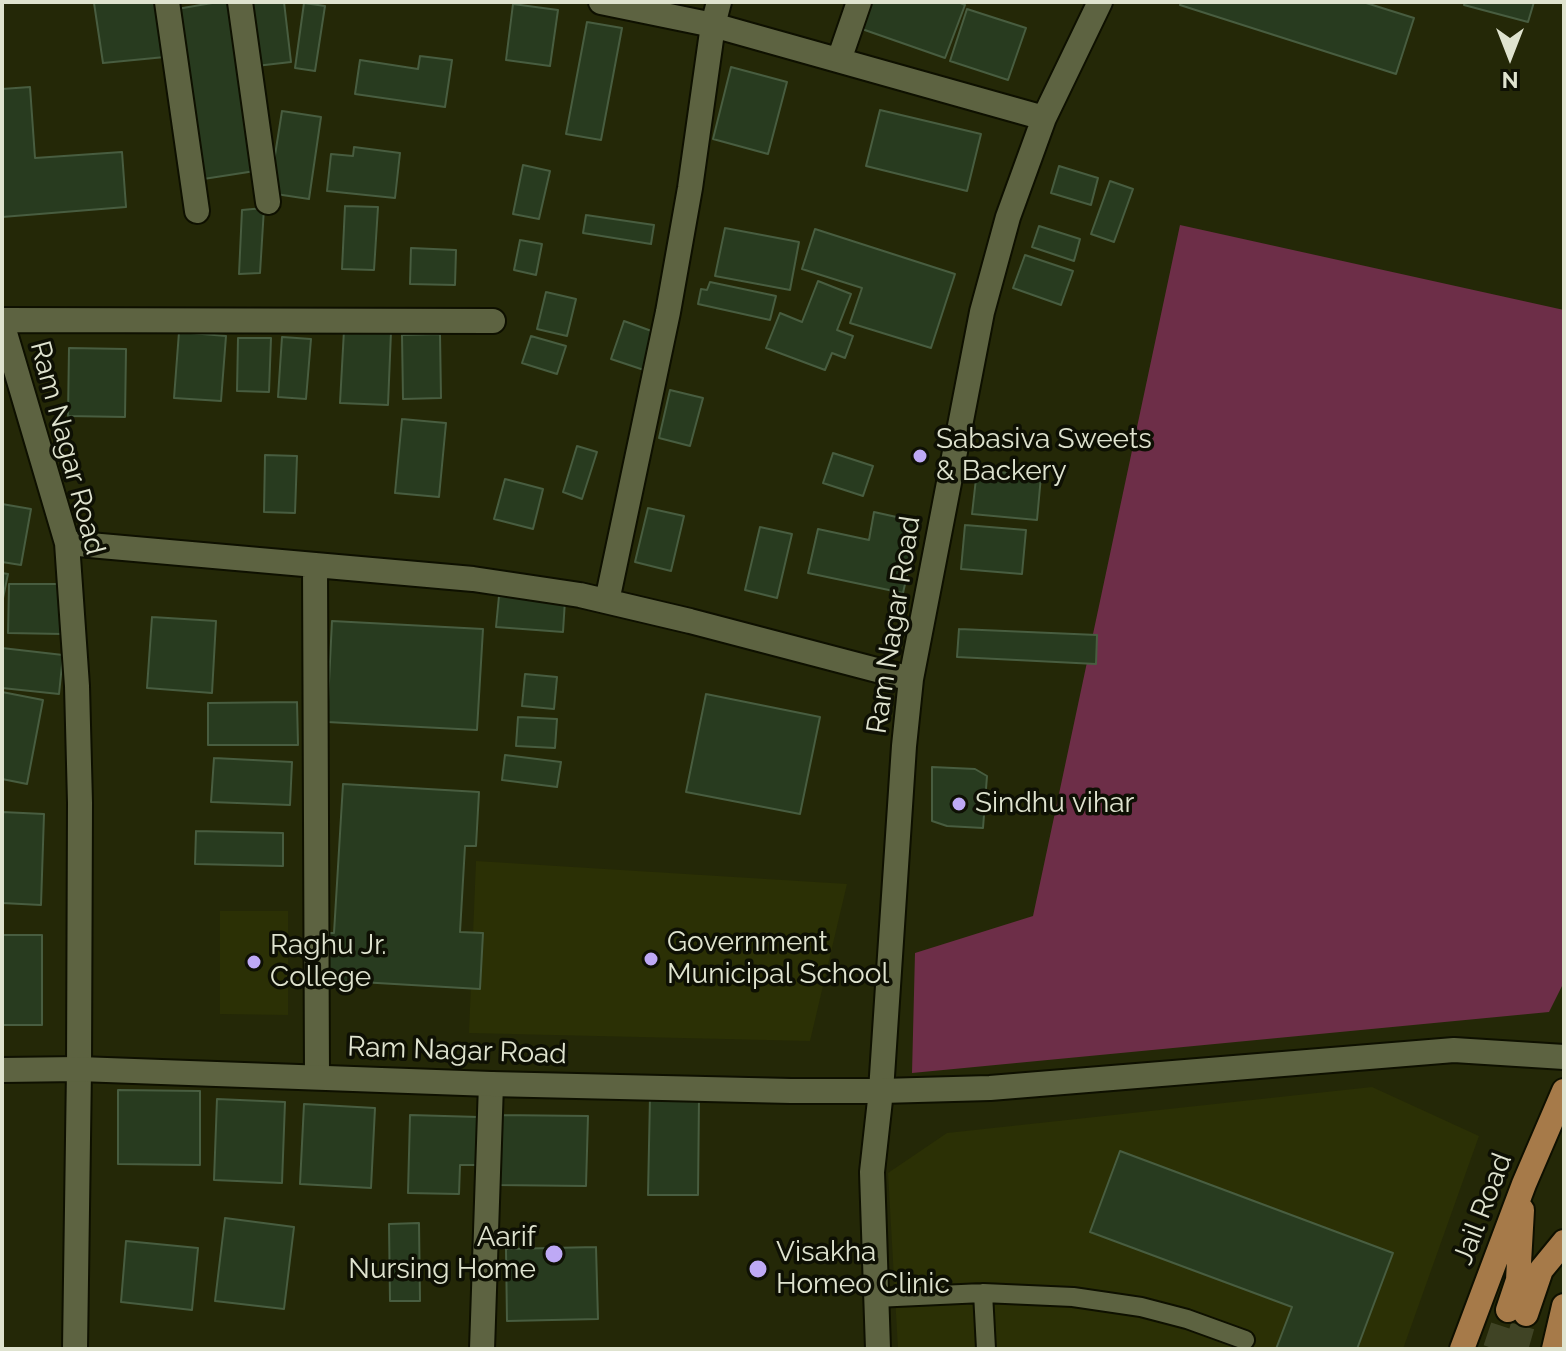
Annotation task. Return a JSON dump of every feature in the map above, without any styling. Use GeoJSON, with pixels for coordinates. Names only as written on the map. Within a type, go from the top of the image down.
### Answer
{"type":"FeatureCollection","features":[{"type":"Feature","properties":{"kind":"main road","name":"Jail Road"},"geometry":{"type":"LineString","coordinates":[[1462,1349],[1524,1184],[1564,1091]]}},
{"type":"Feature","properties":{"kind":"main road"},"geometry":{"type":"LineString","coordinates":[[1524,1184],[1517,1312],[1541,1270],[1564,1242]]}},
{"type":"Feature","properties":{"kind":"main road"},"geometry":{"type":"LineString","coordinates":[[1554,1349],[1564,1306]]}},
{"type":"Feature","properties":{"kind":"street"},"geometry":{"type":"LineString","coordinates":[[167,2],[197,211]]}},
{"type":"Feature","properties":{"kind":"street"},"geometry":{"type":"LineString","coordinates":[[240,2],[268,202]]}},
{"type":"Feature","properties":{"kind":"street"},"geometry":{"type":"LineString","coordinates":[[601,2],[716,14],[839,60],[1044,118]]}},
{"type":"Feature","properties":{"kind":"street"},"geometry":{"type":"LineString","coordinates":[[839,60],[859,2]]}},
{"type":"Feature","properties":{"kind":"street","name":"Ram Nagar Road"},"geometry":{"type":"LineString","coordinates":[[881,1091],[911,679],[982,312],[1008,217],[1044,118],[1100,2]]}},
{"type":"Feature","properties":{"kind":"street"},"geometry":{"type":"LineString","coordinates":[[607,601],[668,312],[716,14]]}},
{"type":"Feature","properties":{"kind":"street"},"geometry":{"type":"LineString","coordinates":[[2,322],[493,321]]}},
{"type":"Feature","properties":{"kind":"street","name":"Ram Nagar Road"},"geometry":{"type":"LineString","coordinates":[[2,322],[67,543],[77,686],[80,803],[75,1349]]}},
{"type":"Feature","properties":{"kind":"street"},"geometry":{"type":"LineString","coordinates":[[67,543],[473,579],[580,595],[911,679]]}},
{"type":"Feature","properties":{"kind":"street"},"geometry":{"type":"LineString","coordinates":[[315,565],[317,1076]]}},
{"type":"Feature","properties":{"kind":"street","name":"Ram Nagar Road"},"geometry":{"type":"LineString","coordinates":[[2,1070],[79,1069],[491,1084],[881,1091],[990,1088],[1454,1050],[1564,1057]]}},
{"type":"Feature","properties":{"kind":"street"},"geometry":{"type":"LineString","coordinates":[[482,1349],[491,1084]]}},
{"type":"Feature","properties":{"kind":"street"},"geometry":{"type":"LineString","coordinates":[[878,1349],[872,1172],[881,1091]]}},
{"type":"Feature","properties":{"kind":"lane"},"geometry":{"type":"LineString","coordinates":[[983,1293],[986,1349]]}},
{"type":"Feature","properties":{"kind":"lane"},"geometry":{"type":"LineString","coordinates":[[875,1298],[983,1293],[1073,1297],[1141,1307],[1187,1319],[1245,1340]]}},
{"type":"Feature","properties":{"kind":"shaded area"},"geometry":{"type":"Polygon","coordinates":[[[1180,225],[1564,310],[1564,982],[1549,1012],[912,1073],[915,953],[1033,916],[1180,225]]]}},
{"type":"Feature","properties":{"kind":"shaded area","name":"Government Municipal School"},"geometry":{"type":"Polygon","coordinates":[[[476,861],[847,884],[810,1041],[469,1033],[476,861]]]}},
{"type":"Feature","properties":{"kind":"shaded area","name":"Raghu Jr. College"},"geometry":{"type":"Polygon","coordinates":[[[220,911],[288,911],[288,1015],[220,1014],[220,911]]]}},
{"type":"Feature","properties":{"kind":"shaded area"},"geometry":{"type":"Polygon","coordinates":[[[1372,1087],[1479,1136],[1403,1349],[898,1349],[888,1173],[947,1133],[1372,1087]]]}},
{"type":"Feature","properties":{"kind":"building"},"geometry":{"type":"Polygon","coordinates":[[[159,2],[165,57],[103,63],[94,3],[159,2]]]}},
{"type":"Feature","properties":{"kind":"building"},"geometry":{"type":"Polygon","coordinates":[[[228,2],[255,171],[197,180],[171,10],[228,2]]]}},
{"type":"Feature","properties":{"kind":"building"},"geometry":{"type":"Polygon","coordinates":[[[249,2],[284,2],[291,62],[256,66],[249,2]]]}},
{"type":"Feature","properties":{"kind":"building"},"geometry":{"type":"Polygon","coordinates":[[[868,2],[958,2],[965,5],[945,58],[859,28],[868,2]]]}},
{"type":"Feature","properties":{"kind":"building"},"geometry":{"type":"Polygon","coordinates":[[[1181,2],[1363,2],[1414,18],[1396,74],[1180,5],[1181,2]]]}},
{"type":"Feature","properties":{"kind":"building"},"geometry":{"type":"Polygon","coordinates":[[[1465,2],[1534,2],[1528,22],[1464,5],[1465,2]]]}},
{"type":"Feature","properties":{"kind":"building"},"geometry":{"type":"Polygon","coordinates":[[[304,3],[325,6],[315,71],[295,68],[304,3]]]}},
{"type":"Feature","properties":{"kind":"building"},"geometry":{"type":"Polygon","coordinates":[[[513,4],[558,10],[550,66],[506,60],[513,4]]]}},
{"type":"Feature","properties":{"kind":"building"},"geometry":{"type":"Polygon","coordinates":[[[967,9],[1026,28],[1008,80],[950,61],[967,9]]]}},
{"type":"Feature","properties":{"kind":"building"},"geometry":{"type":"Polygon","coordinates":[[[587,22],[622,28],[601,140],[566,134],[587,22]]]}},
{"type":"Feature","properties":{"kind":"building"},"geometry":{"type":"Polygon","coordinates":[[[420,56],[452,60],[445,107],[355,94],[360,60],[418,69],[420,56]]]}},
{"type":"Feature","properties":{"kind":"building"},"geometry":{"type":"Polygon","coordinates":[[[731,67],[787,82],[768,154],[713,139],[731,67]]]}},
{"type":"Feature","properties":{"kind":"building"},"geometry":{"type":"Polygon","coordinates":[[[30,87],[35,158],[122,152],[126,207],[2,217],[2,89],[30,87]]]}},
{"type":"Feature","properties":{"kind":"building"},"geometry":{"type":"Polygon","coordinates":[[[880,110],[981,134],[967,191],[866,166],[880,110]]]}},
{"type":"Feature","properties":{"kind":"building"},"geometry":{"type":"Polygon","coordinates":[[[282,111],[321,117],[309,199],[269,193],[282,111]]]}},
{"type":"Feature","properties":{"kind":"building"},"geometry":{"type":"Polygon","coordinates":[[[354,147],[400,153],[395,198],[327,191],[331,154],[353,156],[354,147]]]}},
{"type":"Feature","properties":{"kind":"building"},"geometry":{"type":"Polygon","coordinates":[[[523,165],[550,171],[539,219],[513,214],[523,165]]]}},
{"type":"Feature","properties":{"kind":"building"},"geometry":{"type":"Polygon","coordinates":[[[1059,166],[1098,178],[1091,205],[1051,193],[1059,166]]]}},
{"type":"Feature","properties":{"kind":"building"},"geometry":{"type":"Polygon","coordinates":[[[1110,181],[1133,189],[1114,242],[1091,234],[1110,181]]]}},
{"type":"Feature","properties":{"kind":"building"},"geometry":{"type":"Polygon","coordinates":[[[345,206],[378,207],[374,270],[342,269],[345,206]]]}},
{"type":"Feature","properties":{"kind":"building"},"geometry":{"type":"Polygon","coordinates":[[[264,208],[260,273],[239,274],[242,210],[264,208]]]}},
{"type":"Feature","properties":{"kind":"building"},"geometry":{"type":"Polygon","coordinates":[[[586,215],[654,225],[651,244],[583,233],[586,215]]]}},
{"type":"Feature","properties":{"kind":"building"},"geometry":{"type":"Polygon","coordinates":[[[1039,226],[1080,239],[1074,261],[1032,247],[1039,226]]]}},
{"type":"Feature","properties":{"kind":"building"},"geometry":{"type":"Polygon","coordinates":[[[725,228],[799,242],[790,290],[715,276],[725,228]]]}},
{"type":"Feature","properties":{"kind":"building"},"geometry":{"type":"Polygon","coordinates":[[[815,229],[955,274],[931,348],[850,323],[862,288],[802,269],[815,229]]]}},
{"type":"Feature","properties":{"kind":"building"},"geometry":{"type":"Polygon","coordinates":[[[520,240],[542,244],[536,275],[514,270],[520,240]]]}},
{"type":"Feature","properties":{"kind":"building"},"geometry":{"type":"Polygon","coordinates":[[[411,248],[456,250],[455,285],[410,284],[411,248]]]}},
{"type":"Feature","properties":{"kind":"building"},"geometry":{"type":"Polygon","coordinates":[[[1025,255],[1073,271],[1061,305],[1013,288],[1025,255]]]}},
{"type":"Feature","properties":{"kind":"building"},"geometry":{"type":"Polygon","coordinates":[[[818,281],[851,294],[837,330],[853,336],[845,358],[832,353],[825,370],[766,348],[780,313],[802,322],[818,281]]]}},
{"type":"Feature","properties":{"kind":"building"},"geometry":{"type":"Polygon","coordinates":[[[710,282],[776,296],[770,320],[698,304],[701,289],[707,290],[710,282]]]}},
{"type":"Feature","properties":{"kind":"building"},"geometry":{"type":"Polygon","coordinates":[[[546,292],[576,299],[567,336],[537,329],[546,292]]]}},
{"type":"Feature","properties":{"kind":"building"},"geometry":{"type":"Polygon","coordinates":[[[624,321],[657,333],[644,370],[611,359],[624,321]]]}},
{"type":"Feature","properties":{"kind":"building"},"geometry":{"type":"Polygon","coordinates":[[[344,330],[391,332],[388,405],[340,403],[344,330]]]}},
{"type":"Feature","properties":{"kind":"building"},"geometry":{"type":"Polygon","coordinates":[[[179,332],[226,336],[221,401],[174,398],[179,332]]]}},
{"type":"Feature","properties":{"kind":"building"},"geometry":{"type":"Polygon","coordinates":[[[440,334],[441,398],[403,399],[402,335],[440,334]]]}},
{"type":"Feature","properties":{"kind":"building"},"geometry":{"type":"Polygon","coordinates":[[[531,336],[566,346],[557,374],[522,363],[531,336]]]}},
{"type":"Feature","properties":{"kind":"building"},"geometry":{"type":"Polygon","coordinates":[[[282,337],[311,339],[306,399],[278,397],[282,337]]]}},
{"type":"Feature","properties":{"kind":"building"},"geometry":{"type":"Polygon","coordinates":[[[238,338],[271,338],[269,392],[237,391],[238,338]]]}},
{"type":"Feature","properties":{"kind":"building"},"geometry":{"type":"Polygon","coordinates":[[[69,348],[126,349],[125,417],[68,416],[69,348]]]}},
{"type":"Feature","properties":{"kind":"building"},"geometry":{"type":"Polygon","coordinates":[[[670,390],[703,398],[690,446],[659,438],[670,390]]]}},
{"type":"Feature","properties":{"kind":"building"},"geometry":{"type":"Polygon","coordinates":[[[402,419],[446,423],[439,497],[395,493],[402,419]]]}},
{"type":"Feature","properties":{"kind":"building"},"geometry":{"type":"Polygon","coordinates":[[[577,446],[597,452],[582,499],[563,492],[577,446]]]}},
{"type":"Feature","properties":{"kind":"building"},"geometry":{"type":"Polygon","coordinates":[[[833,453],[873,466],[863,496],[823,483],[833,453]]]}},
{"type":"Feature","properties":{"kind":"building"},"geometry":{"type":"Polygon","coordinates":[[[265,455],[297,456],[295,513],[264,512],[265,455]]]}},
{"type":"Feature","properties":{"kind":"building"},"geometry":{"type":"Polygon","coordinates":[[[977,470],[1041,476],[1037,520],[972,514],[977,470]]]}},
{"type":"Feature","properties":{"kind":"building"},"geometry":{"type":"Polygon","coordinates":[[[505,479],[543,489],[533,529],[494,519],[505,479]]]}},
{"type":"Feature","properties":{"kind":"building"},"geometry":{"type":"Polygon","coordinates":[[[2,504],[31,509],[21,565],[2,562],[2,504]]]}},
{"type":"Feature","properties":{"kind":"building"},"geometry":{"type":"Polygon","coordinates":[[[648,508],[684,516],[671,571],[635,562],[648,508]]]}},
{"type":"Feature","properties":{"kind":"building"},"geometry":{"type":"Polygon","coordinates":[[[874,512],[919,522],[903,593],[808,573],[818,529],[869,540],[874,512]]]}},
{"type":"Feature","properties":{"kind":"building"},"geometry":{"type":"Polygon","coordinates":[[[965,525],[1026,530],[1022,574],[961,569],[965,525]]]}},
{"type":"Feature","properties":{"kind":"building"},"geometry":{"type":"Polygon","coordinates":[[[760,527],[792,534],[777,598],[745,590],[760,527]]]}},
{"type":"Feature","properties":{"kind":"building"},"geometry":{"type":"Polygon","coordinates":[[[2,573],[8,574],[2,603],[2,573]]]}},
{"type":"Feature","properties":{"kind":"building"},"geometry":{"type":"Polygon","coordinates":[[[9,584],[63,584],[63,634],[8,633],[9,584]]]}},
{"type":"Feature","properties":{"kind":"building"},"geometry":{"type":"Polygon","coordinates":[[[499,596],[565,600],[563,632],[496,627],[499,596]]]}},
{"type":"Feature","properties":{"kind":"building"},"geometry":{"type":"Polygon","coordinates":[[[152,617],[216,621],[212,693],[147,688],[152,617]]]}},
{"type":"Feature","properties":{"kind":"building"},"geometry":{"type":"Polygon","coordinates":[[[332,621],[483,629],[477,730],[327,722],[332,621]]]}},
{"type":"Feature","properties":{"kind":"building"},"geometry":{"type":"Polygon","coordinates":[[[959,629],[1097,635],[1096,664],[957,657],[959,629]]]}},
{"type":"Feature","properties":{"kind":"building"},"geometry":{"type":"Polygon","coordinates":[[[2,648],[63,655],[59,694],[2,688],[2,648]]]}},
{"type":"Feature","properties":{"kind":"building"},"geometry":{"type":"Polygon","coordinates":[[[525,674],[557,677],[554,709],[522,706],[525,674]]]}},
{"type":"Feature","properties":{"kind":"building"},"geometry":{"type":"Polygon","coordinates":[[[2,692],[43,700],[27,784],[2,779],[2,692]]]}},
{"type":"Feature","properties":{"kind":"building"},"geometry":{"type":"Polygon","coordinates":[[[706,694],[820,717],[800,814],[686,792],[706,694]]]}},
{"type":"Feature","properties":{"kind":"building"},"geometry":{"type":"Polygon","coordinates":[[[297,702],[298,745],[208,745],[208,703],[297,702]]]}},
{"type":"Feature","properties":{"kind":"building"},"geometry":{"type":"Polygon","coordinates":[[[518,717],[557,719],[555,748],[516,746],[518,717]]]}},
{"type":"Feature","properties":{"kind":"building"},"geometry":{"type":"Polygon","coordinates":[[[505,755],[561,762],[557,787],[502,780],[505,755]]]}},
{"type":"Feature","properties":{"kind":"building"},"geometry":{"type":"Polygon","coordinates":[[[214,758],[292,762],[290,805],[211,802],[214,758]]]}},
{"type":"Feature","properties":{"kind":"building","name":"Sindhu vihar"},"geometry":{"type":"Polygon","coordinates":[[[932,767],[975,769],[987,776],[983,828],[947,826],[932,821],[932,767]]]}},
{"type":"Feature","properties":{"kind":"building"},"geometry":{"type":"Polygon","coordinates":[[[343,784],[479,792],[476,846],[465,846],[460,932],[483,933],[480,989],[326,980],[329,933],[334,933],[343,784]]]}},
{"type":"Feature","properties":{"kind":"building"},"geometry":{"type":"Polygon","coordinates":[[[2,812],[44,814],[41,905],[2,903],[2,812]]]}},
{"type":"Feature","properties":{"kind":"building"},"geometry":{"type":"Polygon","coordinates":[[[196,831],[283,833],[283,866],[195,864],[196,831]]]}},
{"type":"Feature","properties":{"kind":"building"},"geometry":{"type":"Polygon","coordinates":[[[2,935],[42,935],[42,1025],[2,1025],[2,935]]]}},
{"type":"Feature","properties":{"kind":"building"},"geometry":{"type":"Polygon","coordinates":[[[118,1090],[200,1091],[200,1165],[118,1164],[118,1090]]]}},
{"type":"Feature","properties":{"kind":"building"},"geometry":{"type":"Polygon","coordinates":[[[650,1096],[699,1097],[698,1195],[648,1195],[650,1096]]]}},
{"type":"Feature","properties":{"kind":"building"},"geometry":{"type":"Polygon","coordinates":[[[217,1099],[285,1102],[282,1183],[214,1180],[217,1099]]]}},
{"type":"Feature","properties":{"kind":"building"},"geometry":{"type":"Polygon","coordinates":[[[304,1104],[375,1108],[371,1188],[300,1184],[304,1104]]]}},
{"type":"Feature","properties":{"kind":"building"},"geometry":{"type":"Polygon","coordinates":[[[410,1115],[479,1117],[478,1165],[460,1165],[459,1194],[408,1193],[410,1115]]]}},
{"type":"Feature","properties":{"kind":"building"},"geometry":{"type":"Polygon","coordinates":[[[498,1115],[588,1116],[586,1186],[496,1185],[498,1115]]]}},
{"type":"Feature","properties":{"kind":"building"},"geometry":{"type":"Polygon","coordinates":[[[1120,1151],[1393,1253],[1357,1349],[1276,1349],[1292,1307],[1090,1232],[1120,1151]]]}},
{"type":"Feature","properties":{"kind":"building"},"geometry":{"type":"Polygon","coordinates":[[[225,1218],[294,1227],[284,1309],[215,1301],[225,1218]]]}},
{"type":"Feature","properties":{"kind":"building"},"geometry":{"type":"Polygon","coordinates":[[[419,1223],[420,1301],[390,1301],[389,1224],[419,1223]]]}},
{"type":"Feature","properties":{"kind":"building"},"geometry":{"type":"Polygon","coordinates":[[[126,1241],[198,1248],[192,1310],[121,1302],[126,1241]]]}},
{"type":"Feature","properties":{"kind":"building"},"geometry":{"type":"Polygon","coordinates":[[[596,1247],[598,1319],[507,1321],[506,1249],[596,1247]]]}},
{"type":"Feature","properties":{"kind":"tunnel"},"geometry":{"type":"LineString","coordinates":[[1495,1349],[1508,1310]]}},
{"type":"Feature","properties":{"kind":"tunnel"},"geometry":{"type":"LineString","coordinates":[[1516,1349],[1526,1314]]}},
{"type":"Feature","properties":{"kind":"place","name":"Sabasiva Sweets & Backery"},"geometry":{"type":"Point","coordinates":[920,456]}},
{"type":"Feature","properties":{"kind":"place","name":"Sindhu vihar"},"geometry":{"type":"Point","coordinates":[959,804]}},
{"type":"Feature","properties":{"kind":"place","name":"Government Municipal School"},"geometry":{"type":"Point","coordinates":[651,959]}},
{"type":"Feature","properties":{"kind":"place","name":"Raghu Jr. College"},"geometry":{"type":"Point","coordinates":[254,962]}},
{"type":"Feature","properties":{"kind":"place","name":"Aarif Nursing Home"},"geometry":{"type":"Point","coordinates":[554,1254]}},
{"type":"Feature","properties":{"kind":"place","name":"Visakha Homeo Clinic"},"geometry":{"type":"Point","coordinates":[758,1269]}}]}
